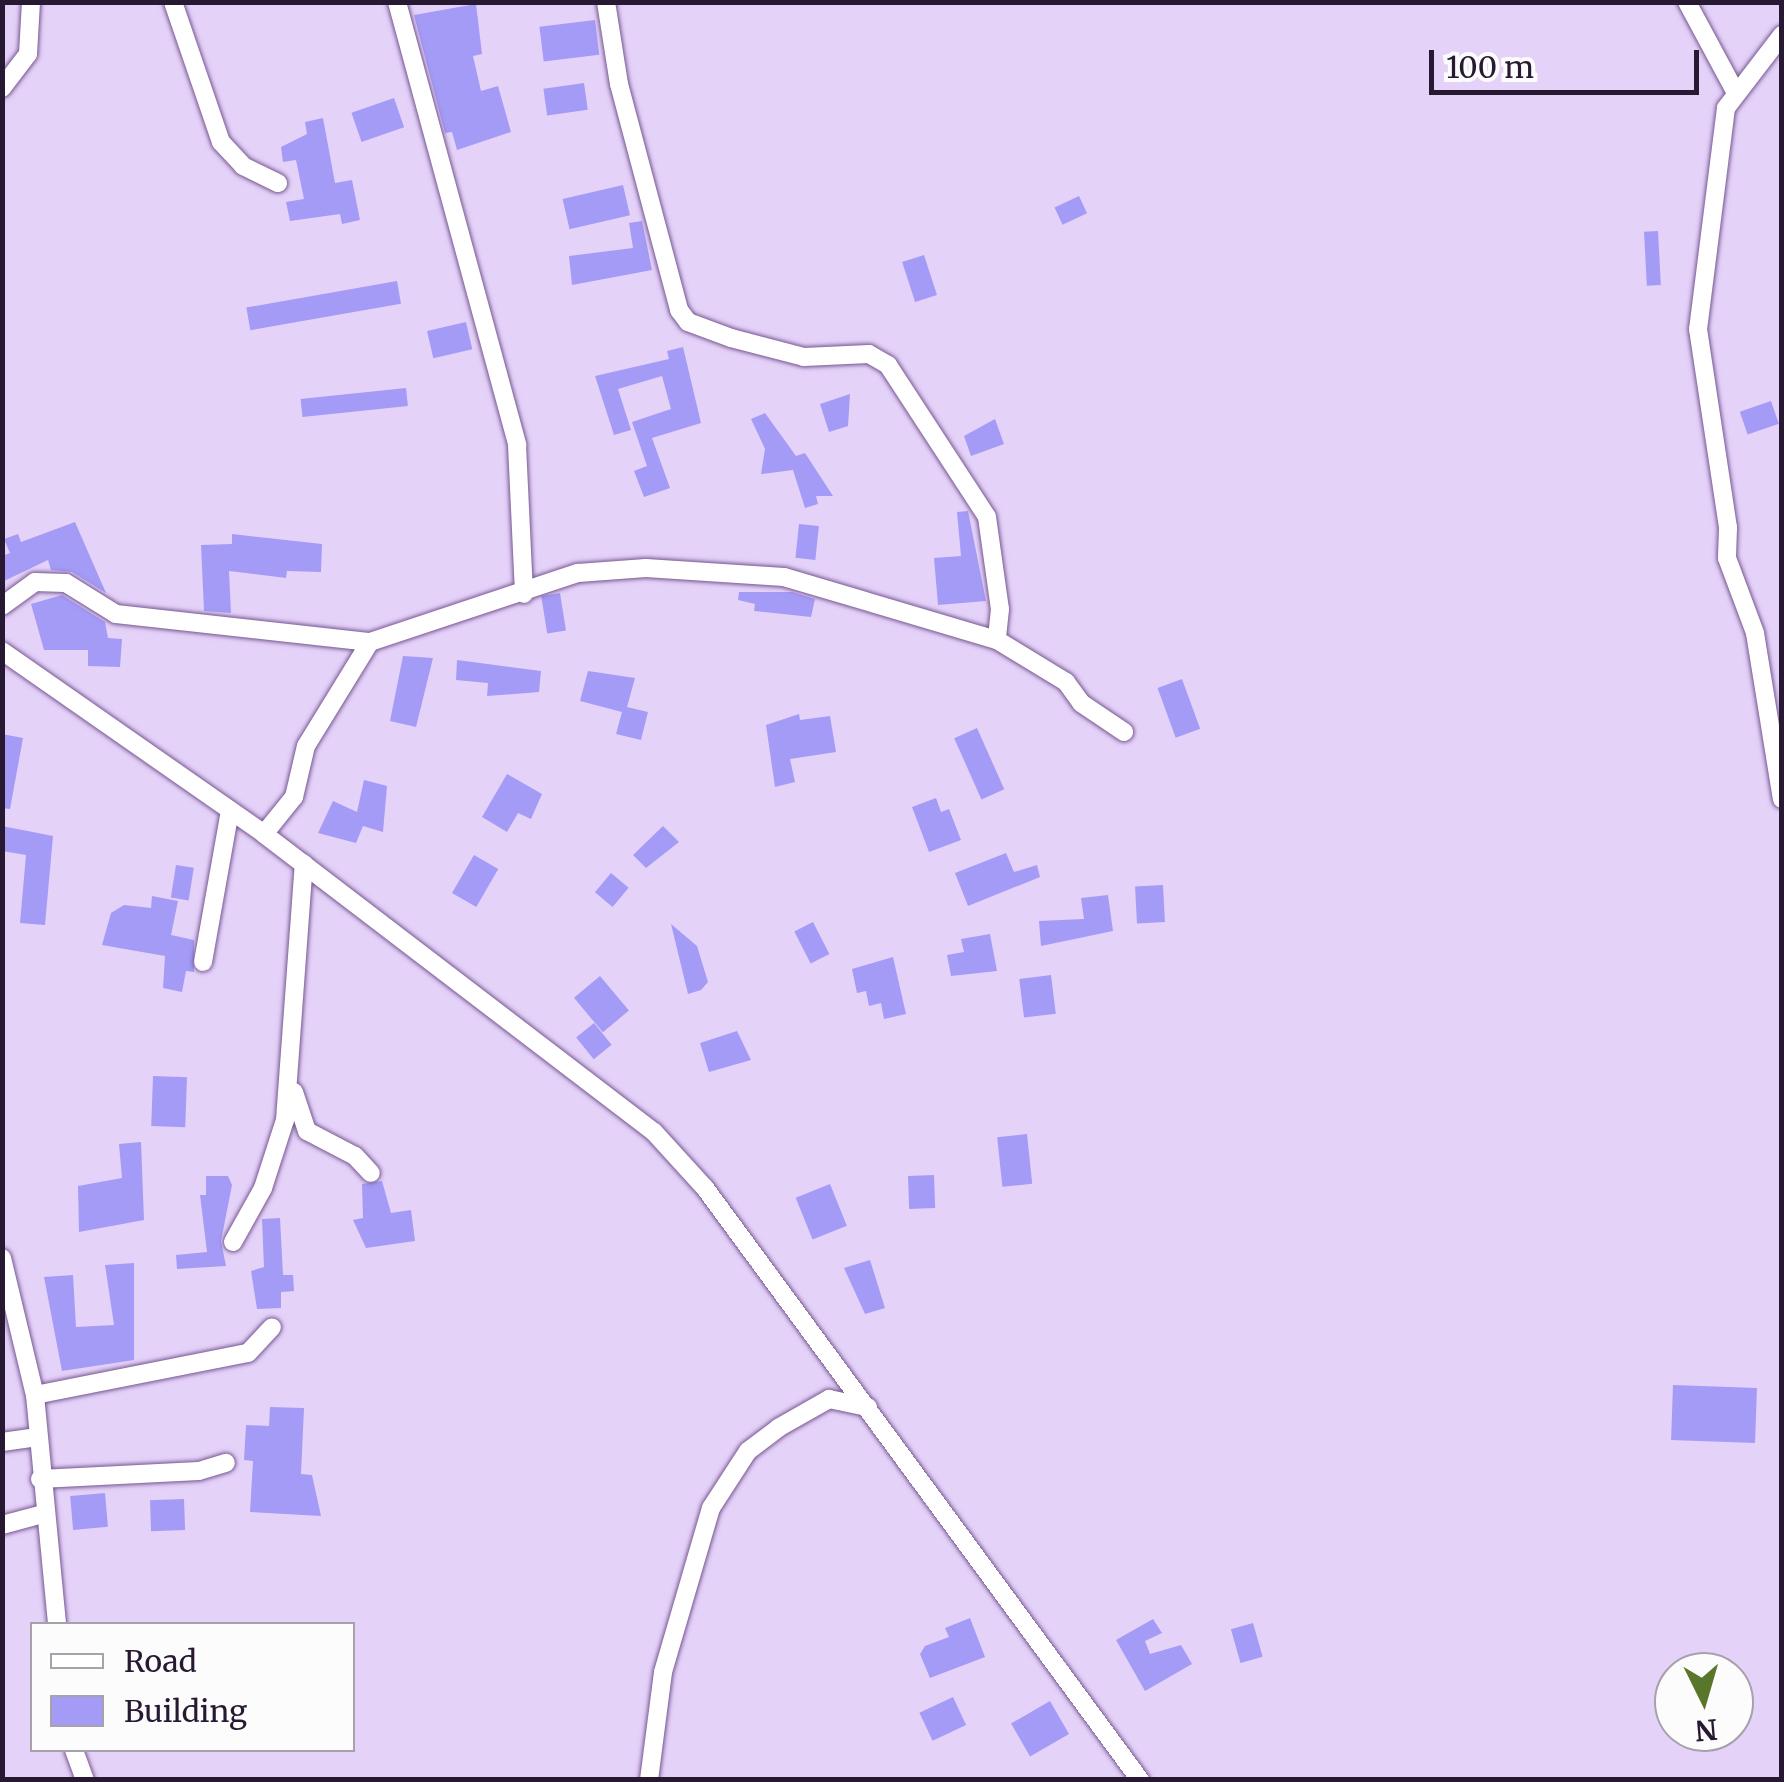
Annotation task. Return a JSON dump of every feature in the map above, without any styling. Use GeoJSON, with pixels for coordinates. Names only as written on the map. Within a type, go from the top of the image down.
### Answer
{"type":"FeatureCollection","features":[{"type":"Feature","properties":{"kind":"street"},"geometry":{"type":"LineString","coordinates":[[2,88],[28,54],[31,2]]}},
{"type":"Feature","properties":{"kind":"street"},"geometry":{"type":"LineString","coordinates":[[173,2],[220,142],[244,166],[278,183]]}},
{"type":"Feature","properties":{"kind":"street"},"geometry":{"type":"LineString","coordinates":[[397,2],[446,200],[510,410],[524,594]]}},
{"type":"Feature","properties":{"kind":"street"},"geometry":{"type":"LineString","coordinates":[[606,2],[619,84],[680,310],[688,322],[731,338],[804,357],[869,354],[888,365],[986,517],[1000,609],[997,640]]}},
{"type":"Feature","properties":{"kind":"street"},"geometry":{"type":"LineString","coordinates":[[1688,2],[1736,93]]}},
{"type":"Feature","properties":{"kind":"street"},"geometry":{"type":"LineString","coordinates":[[1782,35],[1736,93],[1722,135],[1698,329],[1728,528],[1727,558],[1754,633],[1782,799]]}},
{"type":"Feature","properties":{"kind":"street"},"geometry":{"type":"LineString","coordinates":[[2,606],[35,582],[66,584],[116,614],[370,642],[578,573],[646,568],[784,577],[997,640],[1066,682],[1082,703],[1124,732]]}},
{"type":"Feature","properties":{"kind":"street"},"geometry":{"type":"LineString","coordinates":[[264,834],[294,798],[306,746],[370,642]]}},
{"type":"Feature","properties":{"kind":"street"},"geometry":{"type":"LineString","coordinates":[[2,651],[264,834],[654,1132],[704,1188],[1140,1780]]}},
{"type":"Feature","properties":{"kind":"street"},"geometry":{"type":"LineString","coordinates":[[203,962],[230,810]]}},
{"type":"Feature","properties":{"kind":"street"},"geometry":{"type":"LineString","coordinates":[[232,1242],[278,1152],[290,1077],[304,864]]}},
{"type":"Feature","properties":{"kind":"street"},"geometry":{"type":"LineString","coordinates":[[290,1077],[307,1132],[355,1156],[371,1173]]}},
{"type":"Feature","properties":{"kind":"street"},"geometry":{"type":"LineString","coordinates":[[2,1258],[36,1395],[43,1514],[56,1622]]}},
{"type":"Feature","properties":{"kind":"street"},"geometry":{"type":"LineString","coordinates":[[36,1395],[248,1353],[272,1327]]}},
{"type":"Feature","properties":{"kind":"street"},"geometry":{"type":"LineString","coordinates":[[649,1780],[667,1656],[712,1508],[748,1451],[778,1428],[828,1399],[868,1407]]}},
{"type":"Feature","properties":{"kind":"street"},"geometry":{"type":"LineString","coordinates":[[2,1442],[38,1437]]}},
{"type":"Feature","properties":{"kind":"street"},"geometry":{"type":"LineString","coordinates":[[40,1479],[198,1471],[226,1464]]}},
{"type":"Feature","properties":{"kind":"street"},"geometry":{"type":"LineString","coordinates":[[2,1525],[43,1514]]}},
{"type":"Feature","properties":{"kind":"street"},"geometry":{"type":"LineString","coordinates":[[75,1752],[85,1780]]}},
{"type":"Feature","properties":{"kind":"building"},"geometry":{"type":"Polygon","coordinates":[[[476,4],[482,54],[473,56],[481,91],[498,86],[511,132],[457,150],[452,132],[445,133],[414,15],[476,4]]]}},
{"type":"Feature","properties":{"kind":"building"},"geometry":{"type":"Polygon","coordinates":[[[595,20],[599,55],[544,62],[539,27],[595,20]]]}},
{"type":"Feature","properties":{"kind":"building"},"geometry":{"type":"Polygon","coordinates":[[[584,83],[588,110],[547,115],[543,89],[584,83]]]}},
{"type":"Feature","properties":{"kind":"building"},"geometry":{"type":"Polygon","coordinates":[[[394,98],[404,127],[362,142],[351,113],[394,98]]]}},
{"type":"Feature","properties":{"kind":"building"},"geometry":{"type":"Polygon","coordinates":[[[323,118],[335,183],[352,180],[360,220],[342,224],[340,214],[290,221],[286,202],[304,199],[296,160],[283,162],[281,147],[307,134],[305,122],[323,118]]]}},
{"type":"Feature","properties":{"kind":"building"},"geometry":{"type":"Polygon","coordinates":[[[623,185],[630,215],[570,229],[563,199],[623,185]]]}},
{"type":"Feature","properties":{"kind":"building"},"geometry":{"type":"Polygon","coordinates":[[[1079,196],[1087,213],[1063,225],[1055,207],[1079,196]]]}},
{"type":"Feature","properties":{"kind":"building"},"geometry":{"type":"Polygon","coordinates":[[[642,221],[652,270],[572,285],[569,256],[633,248],[629,223],[642,221]]]}},
{"type":"Feature","properties":{"kind":"building"},"geometry":{"type":"Polygon","coordinates":[[[1658,231],[1661,285],[1647,286],[1644,232],[1658,231]]]}},
{"type":"Feature","properties":{"kind":"building"},"geometry":{"type":"Polygon","coordinates":[[[924,255],[937,295],[915,302],[902,262],[924,255]]]}},
{"type":"Feature","properties":{"kind":"building"},"geometry":{"type":"Polygon","coordinates":[[[397,281],[401,304],[250,330],[246,308],[397,281]]]}},
{"type":"Feature","properties":{"kind":"building"},"geometry":{"type":"Polygon","coordinates":[[[466,322],[472,349],[433,358],[427,331],[466,322]]]}},
{"type":"Feature","properties":{"kind":"building"},"geometry":{"type":"Polygon","coordinates":[[[683,347],[701,423],[652,438],[670,488],[644,497],[634,471],[647,466],[632,422],[671,409],[662,376],[618,389],[631,430],[614,435],[595,376],[669,359],[667,351],[683,347]]]}},
{"type":"Feature","properties":{"kind":"building"},"geometry":{"type":"Polygon","coordinates":[[[406,388],[408,406],[302,417],[301,399],[406,388]]]}},
{"type":"Feature","properties":{"kind":"building"},"geometry":{"type":"Polygon","coordinates":[[[850,394],[848,426],[829,432],[820,404],[850,394]]]}},
{"type":"Feature","properties":{"kind":"building"},"geometry":{"type":"Polygon","coordinates":[[[1771,401],[1779,424],[1748,434],[1740,412],[1771,401]]]}},
{"type":"Feature","properties":{"kind":"building"},"geometry":{"type":"Polygon","coordinates":[[[765,413],[796,456],[805,453],[833,496],[816,496],[818,504],[805,508],[793,470],[761,474],[765,449],[751,419],[765,413]]]}},
{"type":"Feature","properties":{"kind":"building"},"geometry":{"type":"Polygon","coordinates":[[[995,419],[1004,444],[971,456],[964,436],[995,419]]]}},
{"type":"Feature","properties":{"kind":"building"},"geometry":{"type":"Polygon","coordinates":[[[968,511],[986,601],[938,605],[934,558],[961,556],[957,512],[968,511]]]}},
{"type":"Feature","properties":{"kind":"building"},"geometry":{"type":"Polygon","coordinates":[[[75,522],[106,593],[72,572],[51,570],[48,560],[2,582],[2,556],[10,553],[4,539],[18,534],[21,542],[75,522]]]}},
{"type":"Feature","properties":{"kind":"building"},"geometry":{"type":"Polygon","coordinates":[[[799,524],[819,526],[815,560],[795,558],[799,524]]]}},
{"type":"Feature","properties":{"kind":"building"},"geometry":{"type":"Polygon","coordinates":[[[232,534],[322,544],[321,572],[287,571],[286,578],[229,571],[231,613],[204,611],[201,545],[232,544],[232,534]]]}},
{"type":"Feature","properties":{"kind":"building"},"geometry":{"type":"Polygon","coordinates":[[[739,592],[792,592],[815,599],[811,617],[754,611],[755,604],[738,600],[739,592]]]}},
{"type":"Feature","properties":{"kind":"building"},"geometry":{"type":"Polygon","coordinates":[[[560,593],[566,631],[547,634],[541,596],[560,593]]]}},
{"type":"Feature","properties":{"kind":"building"},"geometry":{"type":"Polygon","coordinates":[[[62,595],[105,622],[108,638],[122,639],[120,667],[88,666],[88,650],[44,650],[31,604],[62,595]]]}},
{"type":"Feature","properties":{"kind":"building"},"geometry":{"type":"Polygon","coordinates":[[[403,656],[433,658],[416,727],[390,721],[403,656]]]}},
{"type":"Feature","properties":{"kind":"building"},"geometry":{"type":"Polygon","coordinates":[[[457,660],[541,671],[539,692],[487,696],[488,683],[456,680],[457,660]]]}},
{"type":"Feature","properties":{"kind":"building"},"geometry":{"type":"Polygon","coordinates":[[[588,671],[635,678],[627,707],[648,712],[641,740],[616,734],[622,712],[580,701],[588,671]]]}},
{"type":"Feature","properties":{"kind":"building"},"geometry":{"type":"Polygon","coordinates":[[[1182,679],[1200,729],[1176,738],[1158,688],[1182,679]]]}},
{"type":"Feature","properties":{"kind":"building"},"geometry":{"type":"Polygon","coordinates":[[[799,714],[800,720],[830,716],[836,752],[790,759],[795,782],[775,787],[766,725],[799,714]]]}},
{"type":"Feature","properties":{"kind":"building"},"geometry":{"type":"Polygon","coordinates":[[[977,728],[1004,789],[981,799],[954,738],[977,728]]]}},
{"type":"Feature","properties":{"kind":"building"},"geometry":{"type":"Polygon","coordinates":[[[2,734],[23,738],[10,809],[2,808],[2,734]]]}},
{"type":"Feature","properties":{"kind":"building"},"geometry":{"type":"Polygon","coordinates":[[[507,774],[542,794],[531,819],[518,813],[507,832],[482,817],[507,774]]]}},
{"type":"Feature","properties":{"kind":"building"},"geometry":{"type":"Polygon","coordinates":[[[364,780],[387,786],[383,832],[363,826],[356,843],[318,833],[333,801],[357,812],[364,780]]]}},
{"type":"Feature","properties":{"kind":"building"},"geometry":{"type":"Polygon","coordinates":[[[936,798],[941,812],[949,809],[961,840],[929,852],[912,807],[936,798]]]}},
{"type":"Feature","properties":{"kind":"building"},"geometry":{"type":"Polygon","coordinates":[[[2,826],[53,836],[45,925],[20,923],[26,855],[2,851],[2,826]]]}},
{"type":"Feature","properties":{"kind":"building"},"geometry":{"type":"Polygon","coordinates":[[[663,826],[679,842],[646,868],[633,855],[663,826]]]}},
{"type":"Feature","properties":{"kind":"building"},"geometry":{"type":"Polygon","coordinates":[[[1006,853],[1014,872],[1037,865],[1040,877],[968,906],[955,873],[1006,853]]]}},
{"type":"Feature","properties":{"kind":"building"},"geometry":{"type":"Polygon","coordinates":[[[474,855],[498,869],[476,907],[452,893],[474,855]]]}},
{"type":"Feature","properties":{"kind":"building"},"geometry":{"type":"Polygon","coordinates":[[[176,865],[194,868],[189,900],[171,898],[176,865]]]}},
{"type":"Feature","properties":{"kind":"building"},"geometry":{"type":"Polygon","coordinates":[[[611,873],[629,888],[613,907],[595,892],[611,873]]]}},
{"type":"Feature","properties":{"kind":"building"},"geometry":{"type":"Polygon","coordinates":[[[1163,885],[1165,922],[1137,923],[1135,886],[1163,885]]]}},
{"type":"Feature","properties":{"kind":"building"},"geometry":{"type":"Polygon","coordinates":[[[1108,895],[1113,931],[1041,946],[1039,921],[1084,919],[1081,898],[1108,895]]]}},
{"type":"Feature","properties":{"kind":"building"},"geometry":{"type":"Polygon","coordinates":[[[152,896],[178,901],[171,935],[194,940],[194,972],[186,971],[182,992],[163,988],[165,956],[102,945],[111,913],[124,905],[151,908],[152,896]]]}},
{"type":"Feature","properties":{"kind":"building"},"geometry":{"type":"Polygon","coordinates":[[[813,922],[829,954],[811,964],[794,932],[813,922]]]}},
{"type":"Feature","properties":{"kind":"building"},"geometry":{"type":"Polygon","coordinates":[[[671,924],[697,946],[708,982],[701,990],[688,994],[671,924]]]}},
{"type":"Feature","properties":{"kind":"building"},"geometry":{"type":"Polygon","coordinates":[[[990,934],[997,971],[951,976],[947,955],[964,952],[961,939],[990,934]]]}},
{"type":"Feature","properties":{"kind":"building"},"geometry":{"type":"Polygon","coordinates":[[[893,957],[906,1014],[884,1019],[881,1003],[869,1006],[866,991],[857,993],[852,969],[893,957]]]}},
{"type":"Feature","properties":{"kind":"building"},"geometry":{"type":"Polygon","coordinates":[[[1051,975],[1056,1014],[1024,1018],[1019,979],[1051,975]]]}},
{"type":"Feature","properties":{"kind":"building"},"geometry":{"type":"Polygon","coordinates":[[[600,976],[629,1010],[603,1032],[574,998],[600,976]]]}},
{"type":"Feature","properties":{"kind":"building"},"geometry":{"type":"Polygon","coordinates":[[[594,1023],[612,1045],[594,1059],[576,1037],[594,1023]]]}},
{"type":"Feature","properties":{"kind":"building"},"geometry":{"type":"Polygon","coordinates":[[[737,1031],[751,1060],[709,1072],[700,1043],[737,1031]]]}},
{"type":"Feature","properties":{"kind":"building"},"geometry":{"type":"Polygon","coordinates":[[[153,1076],[187,1077],[185,1127],[151,1126],[153,1076]]]}},
{"type":"Feature","properties":{"kind":"building"},"geometry":{"type":"Polygon","coordinates":[[[1027,1134],[1032,1184],[1002,1187],[997,1137],[1027,1134]]]}},
{"type":"Feature","properties":{"kind":"building"},"geometry":{"type":"Polygon","coordinates":[[[141,1142],[144,1220],[79,1232],[78,1186],[122,1178],[119,1144],[141,1142]]]}},
{"type":"Feature","properties":{"kind":"building"},"geometry":{"type":"Polygon","coordinates":[[[934,1175],[935,1208],[909,1209],[908,1176],[934,1175]]]}},
{"type":"Feature","properties":{"kind":"building"},"geometry":{"type":"Polygon","coordinates":[[[206,1176],[228,1176],[232,1185],[221,1241],[226,1266],[177,1269],[176,1255],[207,1252],[200,1195],[206,1195],[206,1176]]]}},
{"type":"Feature","properties":{"kind":"building"},"geometry":{"type":"Polygon","coordinates":[[[382,1181],[391,1213],[411,1210],[415,1241],[366,1248],[353,1220],[363,1218],[362,1184],[382,1181]]]}},
{"type":"Feature","properties":{"kind":"building"},"geometry":{"type":"Polygon","coordinates":[[[830,1184],[847,1226],[813,1240],[796,1198],[830,1184]]]}},
{"type":"Feature","properties":{"kind":"building"},"geometry":{"type":"Polygon","coordinates":[[[280,1218],[283,1275],[293,1275],[294,1291],[281,1292],[281,1308],[257,1309],[251,1271],[264,1267],[262,1219],[280,1218]]]}},
{"type":"Feature","properties":{"kind":"building"},"geometry":{"type":"Polygon","coordinates":[[[870,1260],[885,1308],[865,1314],[844,1268],[870,1260]]]}},
{"type":"Feature","properties":{"kind":"building"},"geometry":{"type":"Polygon","coordinates":[[[134,1263],[134,1360],[62,1371],[44,1277],[73,1275],[76,1327],[114,1325],[105,1265],[134,1263]]]}},
{"type":"Feature","properties":{"kind":"building"},"geometry":{"type":"Polygon","coordinates":[[[1673,1385],[1757,1388],[1755,1443],[1671,1440],[1673,1385]]]}},
{"type":"Feature","properties":{"kind":"building"},"geometry":{"type":"Polygon","coordinates":[[[270,1407],[304,1408],[301,1474],[312,1475],[321,1516],[250,1512],[253,1461],[244,1460],[246,1425],[269,1426],[270,1407]]]}},
{"type":"Feature","properties":{"kind":"building"},"geometry":{"type":"Polygon","coordinates":[[[105,1493],[108,1527],[73,1530],[70,1496],[105,1493]]]}},
{"type":"Feature","properties":{"kind":"building"},"geometry":{"type":"Polygon","coordinates":[[[184,1499],[185,1530],[151,1531],[150,1500],[184,1499]]]}},
{"type":"Feature","properties":{"kind":"building"},"geometry":{"type":"Polygon","coordinates":[[[970,1618],[985,1657],[930,1678],[920,1654],[925,1646],[949,1637],[945,1628],[970,1618]]]}},
{"type":"Feature","properties":{"kind":"building"},"geometry":{"type":"Polygon","coordinates":[[[1153,1619],[1162,1633],[1145,1641],[1150,1654],[1181,1645],[1192,1664],[1145,1691],[1116,1640],[1153,1619]]]}},
{"type":"Feature","properties":{"kind":"building"},"geometry":{"type":"Polygon","coordinates":[[[1253,1623],[1263,1657],[1241,1663],[1231,1629],[1253,1623]]]}},
{"type":"Feature","properties":{"kind":"building"},"geometry":{"type":"Polygon","coordinates":[[[953,1697],[966,1725],[933,1741],[919,1713],[953,1697]]]}},
{"type":"Feature","properties":{"kind":"building"},"geometry":{"type":"Polygon","coordinates":[[[1050,1701],[1069,1734],[1030,1756],[1011,1724],[1050,1701]]]}}]}
